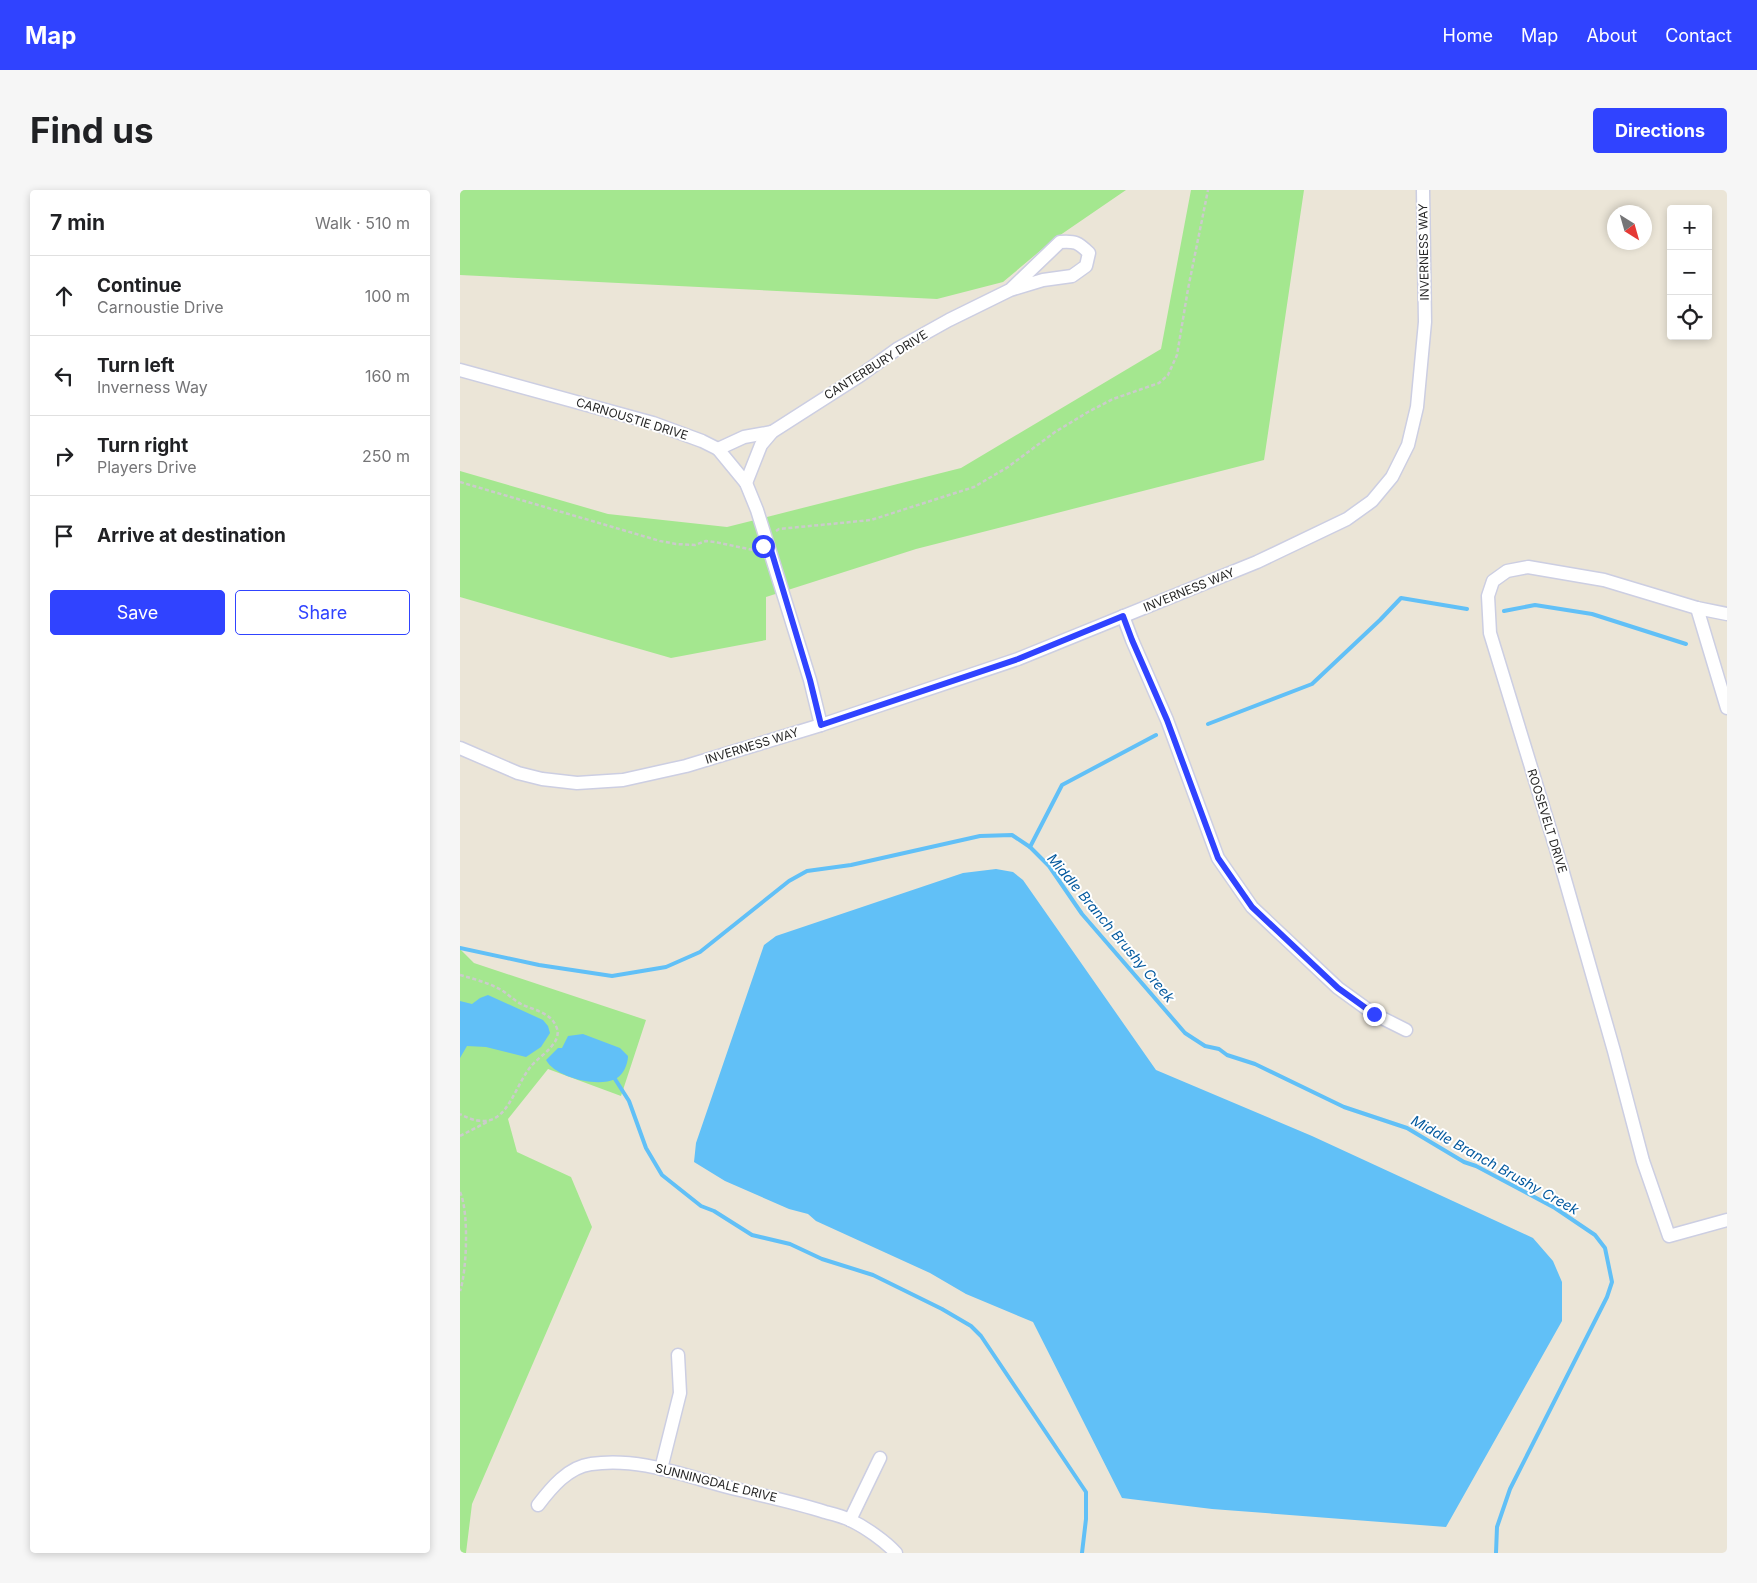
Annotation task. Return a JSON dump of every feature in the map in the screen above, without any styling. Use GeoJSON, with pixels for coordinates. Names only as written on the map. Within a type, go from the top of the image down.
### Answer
{"type":"FeatureCollection","features":[{"type":"Feature","properties":{"kind":"street","name":"INVERNESS WAY"},"geometry":{"type":"LineString","coordinates":[[460,748],[518,773],[577,784],[623,780],[686,766],[821,725],[1018,659],[1257,562],[1347,519],[1372,501],[1392,477],[1408,445],[1417,407],[1425,322],[1423,190]]}},
{"type":"Feature","properties":{"kind":"street","name":"CANTERBURY DRIVE"},"geometry":{"type":"LineString","coordinates":[[746,483],[761,445],[772,432],[897,350],[949,320],[1010,290],[1043,280],[1072,276],[1086,266],[1089,253],[1080,244],[1073,241],[1060,242],[1010,290]]}},
{"type":"Feature","properties":{"kind":"street","name":"CARNOUSTIE DRIVE"},"geometry":{"type":"LineString","coordinates":[[460,370],[653,423],[718,449],[746,483],[768,540],[810,680],[821,725]]}},
{"type":"Feature","properties":{"kind":"street","name":"CANTERBURY DRIVE"},"geometry":{"type":"LineString","coordinates":[[718,449],[744,437],[772,432]]}},
{"type":"Feature","properties":{"kind":"street","name":"ROOSEVELT DRIVE"},"geometry":{"type":"LineString","coordinates":[[1727,614],[1697,608],[1604,580],[1528,567],[1506,571],[1493,581],[1488,596],[1490,633],[1563,872],[1643,1161],[1669,1236],[1727,1220]]}},
{"type":"Feature","properties":{"kind":"street"},"geometry":{"type":"LineString","coordinates":[[1697,608],[1727,708]]}},
{"type":"Feature","properties":{"kind":"street"},"geometry":{"type":"LineString","coordinates":[[1123,616],[1167,720],[1218,858],[1252,907],[1331,981],[1374,1014],[1406,1030]]}},
{"type":"Feature","properties":{"kind":"street"},"geometry":{"type":"LineString","coordinates":[[661,1469],[680,1393],[678,1355]]}},
{"type":"Feature","properties":{"kind":"street"},"geometry":{"type":"LineString","coordinates":[[850,1520],[880,1458]]}},
{"type":"Feature","properties":{"kind":"street","name":"SUNNINGDALE DRIVE"},"geometry":{"type":"LineString","coordinates":[[538,1505],[551,1488],[567,1474],[589,1464],[616,1463],[648,1466],[738,1490],[793,1502],[850,1520],[888,1544],[896,1553]]}},
{"type":"Feature","properties":{"kind":"path"},"geometry":{"type":"LineString","coordinates":[[460,482],[620,530],[676,544],[694,545],[715,542],[753,550],[763,546],[773,533],[779,529],[872,520],[974,487],[992,478],[1055,432],[1088,412],[1113,399],[1159,383],[1168,375],[1177,355],[1208,190]]}},
{"type":"Feature","properties":{"kind":"path"},"geometry":{"type":"LineString","coordinates":[[460,975],[479,980],[502,990],[518,1002],[545,1014],[556,1026],[558,1034],[555,1041],[532,1066],[500,1116],[460,1136]]}},
{"type":"Feature","properties":{"kind":"path"},"geometry":{"type":"LineString","coordinates":[[460,1114],[481,1122],[490,1121]]}},
{"type":"Feature","properties":{"kind":"path"},"geometry":{"type":"LineString","coordinates":[[460,1192],[464,1203],[465,1239],[464,1271],[460,1291]]}},
{"type":"Feature","properties":{"kind":"green space"},"geometry":{"type":"Polygon","coordinates":[[[460,190],[1126,190],[1053,240],[1003,282],[937,299],[460,275],[460,190]]]}},
{"type":"Feature","properties":{"kind":"green space"},"geometry":{"type":"Polygon","coordinates":[[[1191,190],[1304,190],[1264,460],[916,549],[766,597],[766,640],[671,658],[460,597],[460,471],[608,514],[727,527],[961,468],[1161,349],[1191,190]]]}},
{"type":"Feature","properties":{"kind":"green space"},"geometry":{"type":"Polygon","coordinates":[[[460,949],[474,963],[646,1020],[621,1096],[548,1069],[508,1119],[517,1152],[571,1177],[592,1227],[472,1504],[466,1553],[460,1553],[460,949]]]}},
{"type":"Feature","properties":{"kind":"water"},"geometry":{"type":"Polygon","coordinates":[[[996,869],[1013,872],[1023,880],[1156,1070],[1312,1136],[1533,1238],[1553,1261],[1562,1282],[1562,1321],[1446,1527],[1212,1509],[1122,1498],[1033,1322],[966,1294],[930,1273],[816,1221],[808,1214],[789,1209],[725,1181],[694,1162],[696,1143],[764,945],[776,936],[963,873],[996,869]]]}},
{"type":"Feature","properties":{"kind":"water"},"geometry":{"type":"Polygon","coordinates":[[[488,995],[543,1020],[548,1026],[550,1033],[541,1047],[526,1057],[486,1047],[467,1046],[460,1058],[460,1001],[472,1004],[488,995]]]}},
{"type":"Feature","properties":{"kind":"water"},"geometry":{"type":"Polygon","coordinates":[[[583,1034],[620,1048],[628,1056],[625,1069],[618,1077],[598,1082],[577,1079],[558,1071],[546,1060],[558,1048],[562,1048],[568,1036],[583,1034]]]}},
{"type":"Feature","properties":{"kind":"waterway"},"geometry":{"type":"LineString","coordinates":[[1208,724],[1312,684],[1401,598],[1467,609]]}},
{"type":"Feature","properties":{"kind":"waterway"},"geometry":{"type":"LineString","coordinates":[[1504,611],[1535,605],[1592,614],[1686,644]]}},
{"type":"Feature","properties":{"kind":"waterway"},"geometry":{"type":"LineString","coordinates":[[1030,847],[1062,785],[1156,735]]}},
{"type":"Feature","properties":{"kind":"waterway","name":"Middle Branch Brushy Creek"},"geometry":{"type":"LineString","coordinates":[[460,948],[539,965],[612,976],[666,967],[700,952],[789,881],[807,871],[851,865],[980,836],[1012,835],[1030,847],[1049,866],[1082,914],[1185,1033],[1205,1046],[1219,1049],[1227,1055],[1255,1064],[1344,1107],[1407,1128],[1464,1162],[1476,1166],[1555,1208],[1595,1235],[1605,1248],[1612,1282],[1607,1297],[1510,1489],[1497,1527],[1496,1553]]}},
{"type":"Feature","properties":{"kind":"waterway"},"geometry":{"type":"LineString","coordinates":[[615,1079],[629,1101],[646,1148],[662,1175],[701,1206],[714,1211],[752,1235],[790,1244],[822,1259],[873,1275],[942,1309],[971,1326],[981,1336],[1086,1492],[1086,1519],[1082,1553]]}},
{"type":"Feature","properties":{"kind":"route"},"geometry":{"type":"LineString","coordinates":[[763,546],[768,540],[810,680],[821,725],[1018,659],[1123,616],[1167,720],[1218,858],[1252,907],[1338,988],[1374,1014]]}}]}
